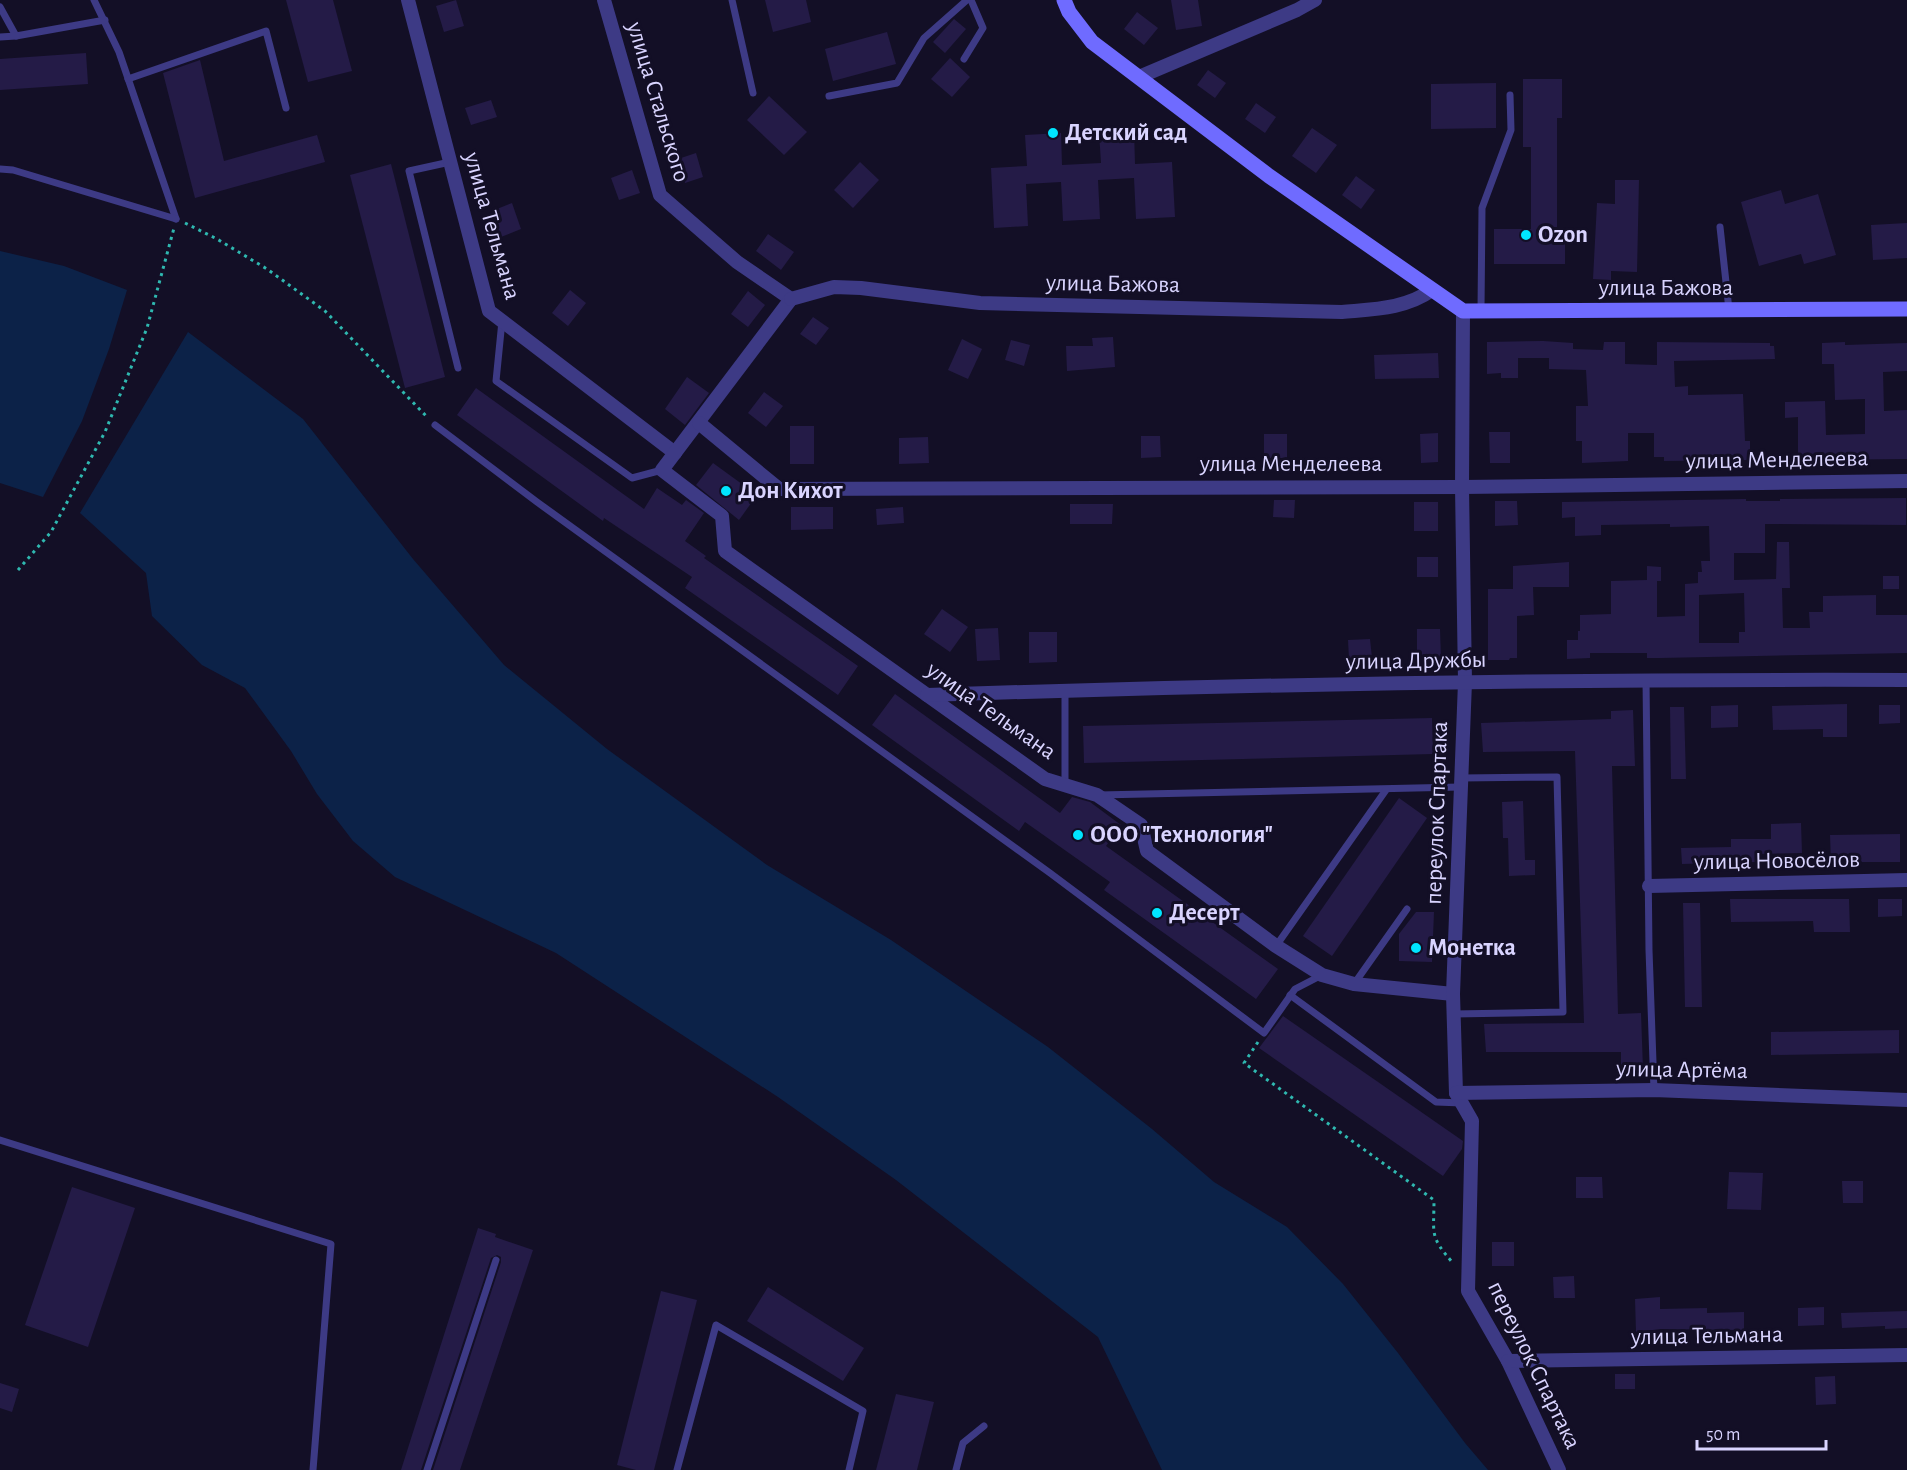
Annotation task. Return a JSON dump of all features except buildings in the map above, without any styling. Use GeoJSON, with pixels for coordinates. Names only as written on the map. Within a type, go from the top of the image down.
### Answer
{"type":"FeatureCollection","features":[{"type":"Feature","properties":{"kind":"main road"},"geometry":{"type":"LineString","coordinates":[[1064,0],[1069,12],[1092,42],[1269,176],[1463,311]]}},
{"type":"Feature","properties":{"kind":"main road","name":"улица Бажова"},"geometry":{"type":"LineString","coordinates":[[1463,311],[1907,309]]}},
{"type":"Feature","properties":{"kind":"street","name":"улица Тельмана"},"geometry":{"type":"LineString","coordinates":[[408,0],[489,311],[675,453]]}},
{"type":"Feature","properties":{"kind":"street","name":"улица Стальского"},"geometry":{"type":"LineString","coordinates":[[604,0],[660,195],[737,262],[791,299]]}},
{"type":"Feature","properties":{"kind":"street"},"geometry":{"type":"LineString","coordinates":[[1139,77],[1298,10],[1315,0]]}},
{"type":"Feature","properties":{"kind":"street","name":"улица Бажова"},"geometry":{"type":"LineString","coordinates":[[791,299],[834,287],[861,288],[980,303],[1342,312],[1399,306],[1419,299],[1432,290]]}},
{"type":"Feature","properties":{"kind":"street"},"geometry":{"type":"LineString","coordinates":[[662,470],[791,299]]}},
{"type":"Feature","properties":{"kind":"street","name":"переулок Спартака"},"geometry":{"type":"LineString","coordinates":[[1463,311],[1462,487],[1465,682],[1453,994],[1459,1098],[1472,1121],[1468,1291],[1508,1361],[1559,1470]]}},
{"type":"Feature","properties":{"kind":"street","name":"улица Менделеева"},"geometry":{"type":"LineString","coordinates":[[699,423],[779,489],[1462,487],[1907,481]]}},
{"type":"Feature","properties":{"kind":"street","name":"улица Тельмана"},"geometry":{"type":"LineString","coordinates":[[662,470],[722,516],[725,551],[1045,779],[1097,795],[1141,825],[1147,851],[1276,946],[1322,975],[1354,984],[1453,994]]}},
{"type":"Feature","properties":{"kind":"street","name":"улица Дружбы"},"geometry":{"type":"LineString","coordinates":[[927,695],[1465,682],[1907,680]]}},
{"type":"Feature","properties":{"kind":"street","name":"улица Новосёлов"},"geometry":{"type":"LineString","coordinates":[[1649,886],[1907,880]]}},
{"type":"Feature","properties":{"kind":"street","name":"улица Артёма"},"geometry":{"type":"LineString","coordinates":[[1459,1098],[1654,1090],[1907,1100]]}},
{"type":"Feature","properties":{"kind":"street","name":"улица Тельмана"},"geometry":{"type":"LineString","coordinates":[[1508,1361],[1907,1355]]}},
{"type":"Feature","properties":{"kind":"lane"},"geometry":{"type":"LineString","coordinates":[[94,0],[105,20],[128,79],[176,219]]}},
{"type":"Feature","properties":{"kind":"lane"},"geometry":{"type":"LineString","coordinates":[[732,0],[753,93]]}},
{"type":"Feature","properties":{"kind":"lane"},"geometry":{"type":"LineString","coordinates":[[829,96],[897,83],[924,38],[969,0],[983,28],[964,59]]}},
{"type":"Feature","properties":{"kind":"lane"},"geometry":{"type":"LineString","coordinates":[[0,7],[16,36]]}},
{"type":"Feature","properties":{"kind":"lane"},"geometry":{"type":"LineString","coordinates":[[0,37],[105,20]]}},
{"type":"Feature","properties":{"kind":"lane"},"geometry":{"type":"LineString","coordinates":[[128,79],[266,31],[286,108]]}},
{"type":"Feature","properties":{"kind":"lane"},"geometry":{"type":"LineString","coordinates":[[1481,310],[1482,208],[1511,130],[1510,95]]}},
{"type":"Feature","properties":{"kind":"lane"},"geometry":{"type":"LineString","coordinates":[[450,162],[409,171],[458,368]]}},
{"type":"Feature","properties":{"kind":"lane"},"geometry":{"type":"LineString","coordinates":[[0,169],[13,170],[176,219]]}},
{"type":"Feature","properties":{"kind":"lane"},"geometry":{"type":"LineString","coordinates":[[1720,227],[1729,310]]}},
{"type":"Feature","properties":{"kind":"lane"},"geometry":{"type":"LineString","coordinates":[[502,321],[496,381],[632,478],[662,470]]}},
{"type":"Feature","properties":{"kind":"lane"},"geometry":{"type":"LineString","coordinates":[[435,425],[546,509],[1050,873],[1264,1033],[1295,989],[1322,975]]}},
{"type":"Feature","properties":{"kind":"lane"},"geometry":{"type":"LineString","coordinates":[[1646,680],[1654,1090]]}},
{"type":"Feature","properties":{"kind":"lane"},"geometry":{"type":"LineString","coordinates":[[1065,690],[1065,784]]}},
{"type":"Feature","properties":{"kind":"lane"},"geometry":{"type":"LineString","coordinates":[[1097,795],[1386,789],[1557,777],[1563,1012],[1454,1014]]}},
{"type":"Feature","properties":{"kind":"lane"},"geometry":{"type":"LineString","coordinates":[[1276,946],[1386,789]]}},
{"type":"Feature","properties":{"kind":"lane"},"geometry":{"type":"LineString","coordinates":[[1354,984],[1407,909]]}},
{"type":"Feature","properties":{"kind":"lane"},"geometry":{"type":"LineString","coordinates":[[1290,995],[1436,1102],[1459,1098]]}},
{"type":"Feature","properties":{"kind":"lane"},"geometry":{"type":"LineString","coordinates":[[0,1140],[331,1244],[313,1470]]}},
{"type":"Feature","properties":{"kind":"lane"},"geometry":{"type":"LineString","coordinates":[[427,1470],[496,1260]]}},
{"type":"Feature","properties":{"kind":"lane"},"geometry":{"type":"LineString","coordinates":[[677,1470],[716,1325],[863,1411],[849,1470]]}},
{"type":"Feature","properties":{"kind":"lane"},"geometry":{"type":"LineString","coordinates":[[956,1470],[963,1443],[984,1426]]}},
{"type":"Feature","properties":{"kind":"path"},"geometry":{"type":"LineString","coordinates":[[18,570],[51,532],[105,432],[147,328],[176,219],[217,238],[267,269],[325,311],[435,425]]}},
{"type":"Feature","properties":{"kind":"path"},"geometry":{"type":"LineString","coordinates":[[1264,1033],[1244,1063],[1434,1200],[1433,1234],[1439,1247],[1469,1279]]}},
{"type":"Feature","properties":{"kind":"water"},"geometry":{"type":"Polygon","coordinates":[[[0,251],[64,266],[127,290],[109,349],[82,421],[43,497],[0,483],[0,251]]]}},
{"type":"Feature","properties":{"kind":"water"},"geometry":{"type":"Polygon","coordinates":[[[188,332],[303,419],[413,559],[504,665],[607,749],[767,865],[891,940],[1048,1047],[1152,1129],[1214,1182],[1287,1227],[1343,1284],[1488,1470],[1162,1470],[1098,1337],[896,1180],[778,1097],[556,953],[395,877],[353,841],[317,794],[291,751],[245,688],[202,665],[152,616],[146,573],[80,513],[188,332]]]}},
{"type":"Feature","properties":{"kind":"place","name":"Детский сад"},"geometry":{"type":"Point","coordinates":[1053,133]}},
{"type":"Feature","properties":{"kind":"place","name":"Ozon"},"geometry":{"type":"Point","coordinates":[1526,235]}},
{"type":"Feature","properties":{"kind":"place","name":"Дон Кихот"},"geometry":{"type":"Point","coordinates":[726,491]}},
{"type":"Feature","properties":{"kind":"place","name":"ООО \"Технология\""},"geometry":{"type":"Point","coordinates":[1078,835]}},
{"type":"Feature","properties":{"kind":"place","name":"Десерт"},"geometry":{"type":"Point","coordinates":[1157,913]}},
{"type":"Feature","properties":{"kind":"place","name":"Монетка"},"geometry":{"type":"Point","coordinates":[1416,948]}}]}
